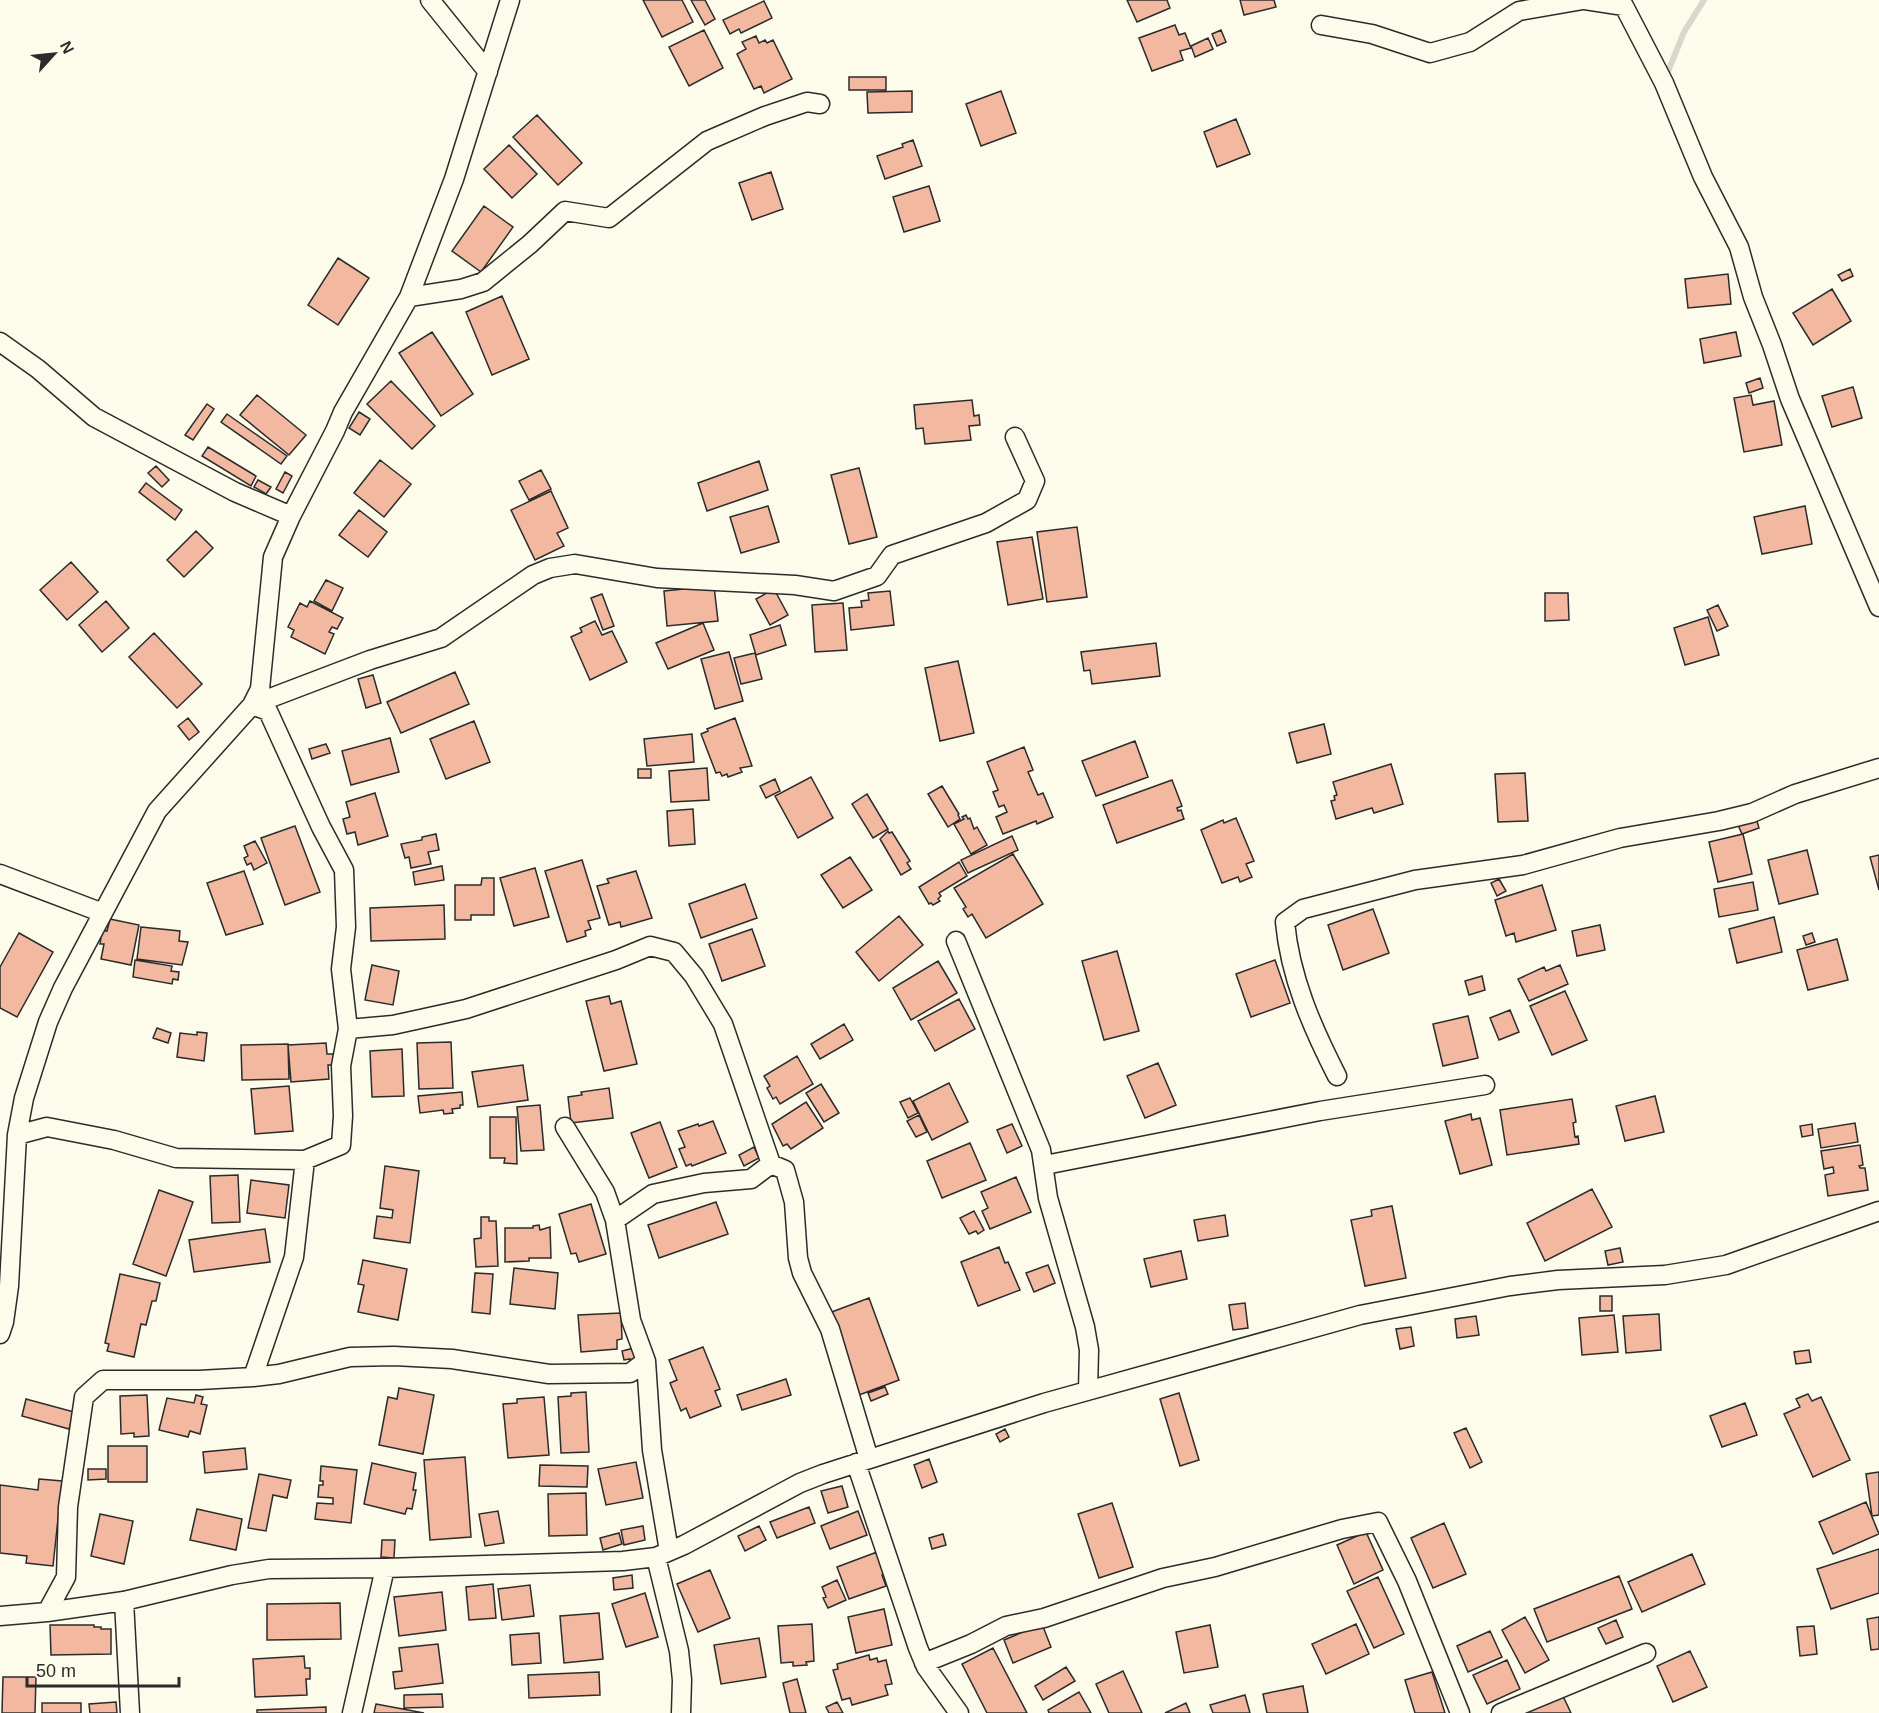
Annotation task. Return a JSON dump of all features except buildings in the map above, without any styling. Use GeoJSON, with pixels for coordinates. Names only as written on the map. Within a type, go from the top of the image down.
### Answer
{"type":"FeatureCollection","features":[{"type":"Feature","properties":{"kind":"street"},"geometry":{"type":"LineString","coordinates":[[430,0],[488,72]]}},
{"type":"Feature","properties":{"kind":"street"},"geometry":{"type":"LineString","coordinates":[[0,1334],[9,1286],[17,1135],[24,1098],[48,1023],[63,988],[157,811],[252,705],[260,689],[273,557],[343,412],[409,297],[454,179],[510,0]]}},
{"type":"Feature","properties":{"kind":"street"},"geometry":{"type":"LineString","coordinates":[[1321,25],[1372,34],[1430,53],[1470,42],[1519,11],[1584,0],[1624,6],[1664,82],[1703,177],[1739,246],[1753,297],[1790,399],[1879,607]]}},
{"type":"Feature","properties":{"kind":"street"},"geometry":{"type":"LineString","coordinates":[[409,297],[461,289],[483,282],[530,244],[565,211],[609,218],[707,141],[796,105],[807,102],[820,104]]}},
{"type":"Feature","properties":{"kind":"street"},"geometry":{"type":"LineString","coordinates":[[0,342],[38,369],[94,417],[236,492],[291,516]]}},
{"type":"Feature","properties":{"kind":"street"},"geometry":{"type":"LineString","coordinates":[[252,705],[370,660],[441,638],[533,575],[550,568],[576,564],[657,578],[795,585],[834,591],[877,576],[892,555],[986,523],[1026,500],[1035,481],[1015,437]]}},
{"type":"Feature","properties":{"kind":"street"},"geometry":{"type":"LineString","coordinates":[[17,1135],[47,1127],[114,1140],[176,1158],[305,1160],[341,1145],[343,1116],[341,1066],[348,1029],[341,969],[346,927],[344,870],[321,827],[268,711],[252,705]]}},
{"type":"Feature","properties":{"kind":"street"},"geometry":{"type":"LineString","coordinates":[[1337,1076],[1315,1032],[1297,984],[1287,948],[1285,922],[1303,909],[1415,880],[1523,865],[1620,838],[1741,816],[1795,794],[1879,768]]}},
{"type":"Feature","properties":{"kind":"street"},"geometry":{"type":"LineString","coordinates":[[0,874],[103,913]]}},
{"type":"Feature","properties":{"kind":"street"},"geometry":{"type":"LineString","coordinates":[[956,942],[1041,1150],[1048,1198],[1085,1328],[1089,1350],[1088,1390]]}},
{"type":"Feature","properties":{"kind":"street"},"geometry":{"type":"LineString","coordinates":[[348,1029],[393,1025],[466,1010],[605,964],[650,946],[674,952],[694,976],[723,1024],[771,1164],[785,1170],[794,1202],[798,1258],[802,1274],[808,1290],[830,1329],[863,1461],[924,1663],[959,1713]]}},
{"type":"Feature","properties":{"kind":"street"},"geometry":{"type":"LineString","coordinates":[[1045,1165],[1320,1112],[1485,1085]]}},
{"type":"Feature","properties":{"kind":"street"},"geometry":{"type":"LineString","coordinates":[[566,1127],[605,1192],[615,1220],[631,1320],[646,1361],[652,1450],[663,1554],[682,1680],[681,1713]]}},
{"type":"Feature","properties":{"kind":"street"},"geometry":{"type":"LineString","coordinates":[[253,1377],[294,1257],[305,1160]]}},
{"type":"Feature","properties":{"kind":"street"},"geometry":{"type":"LineString","coordinates":[[615,1220],[653,1194],[704,1183],[751,1179],[771,1164]]}},
{"type":"Feature","properties":{"kind":"street"},"geometry":{"type":"LineString","coordinates":[[0,1616],[124,1601],[232,1575],[269,1569],[623,1561],[663,1554],[800,1483],[1088,1390],[1360,1315],[1510,1286],[1558,1280],[1665,1275],[1726,1264],[1879,1211]]}},
{"type":"Feature","properties":{"kind":"street"},"geometry":{"type":"LineString","coordinates":[[47,1612],[66,1577],[68,1507],[84,1397],[103,1380],[199,1380],[253,1377],[279,1374],[350,1357],[452,1359],[549,1374],[630,1373],[646,1361]]}},
{"type":"Feature","properties":{"kind":"street"},"geometry":{"type":"LineString","coordinates":[[924,1663],[971,1644],[1006,1626],[1044,1618],[1163,1578],[1215,1567],[1342,1529],[1378,1522],[1407,1581],[1460,1713]]}},
{"type":"Feature","properties":{"kind":"street"},"geometry":{"type":"LineString","coordinates":[[352,1713],[385,1568]]}},
{"type":"Feature","properties":{"kind":"street"},"geometry":{"type":"LineString","coordinates":[[124,1601],[130,1713]]}},
{"type":"Feature","properties":{"kind":"street"},"geometry":{"type":"LineString","coordinates":[[1502,1713],[1646,1653]]}},
{"type":"Feature","properties":{"kind":"waterway"},"geometry":{"type":"LineString","coordinates":[[1665,79],[1684,32],[1704,0]]}}]}
